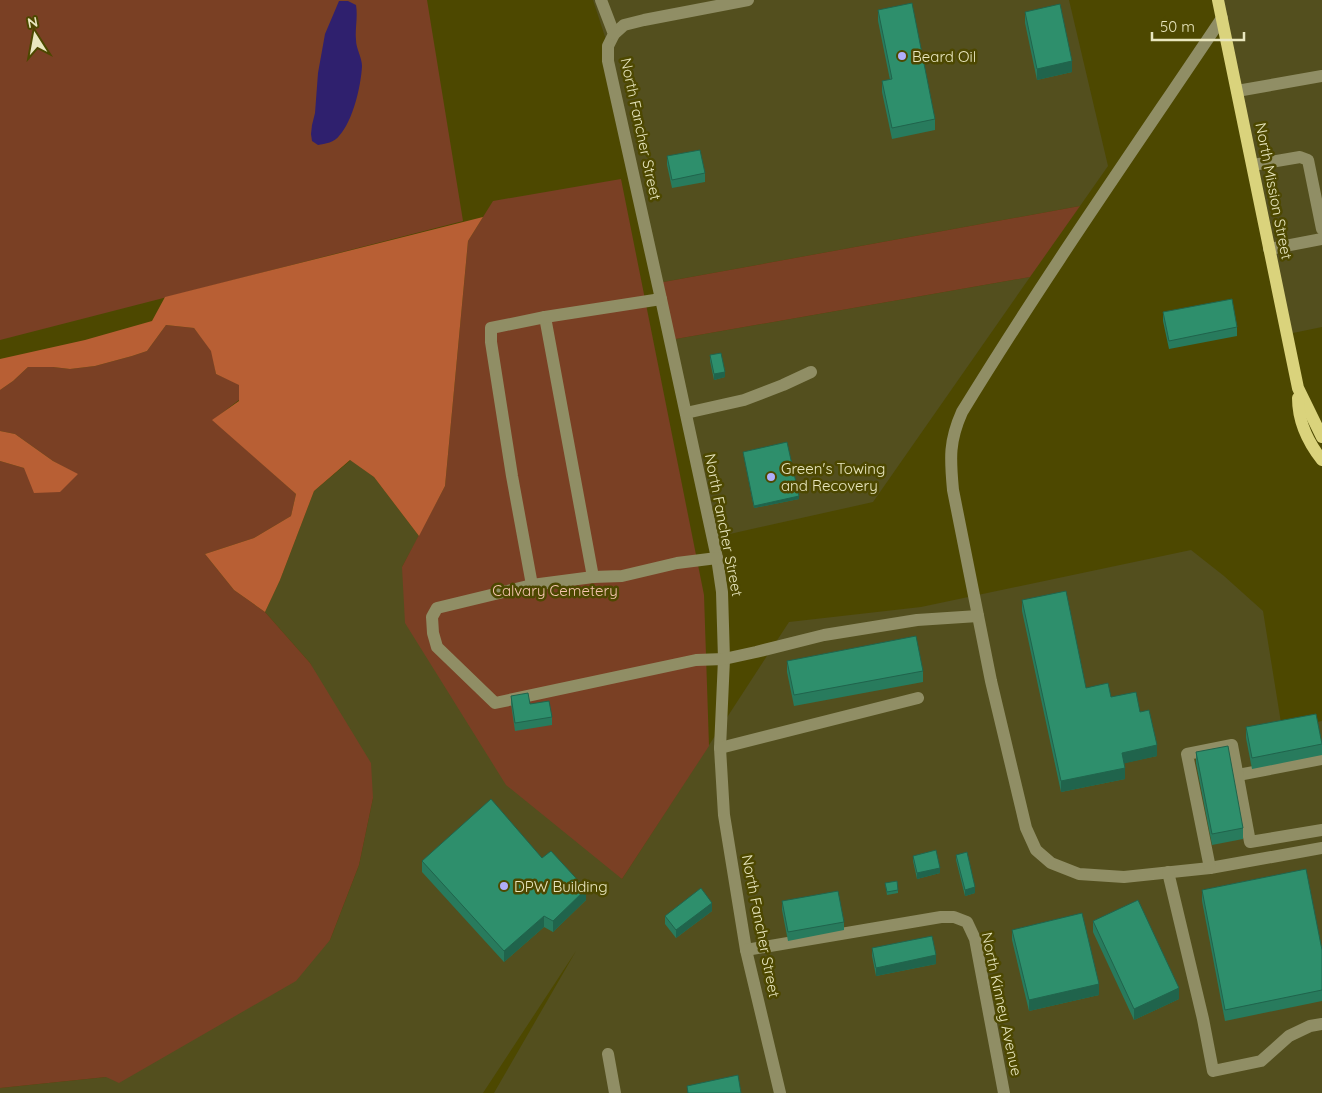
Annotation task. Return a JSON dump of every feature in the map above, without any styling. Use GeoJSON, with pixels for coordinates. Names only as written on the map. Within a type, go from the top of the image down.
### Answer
{"type":"FeatureCollection","features":[{"type":"Feature","properties":{"kind":"main road","name":"North Mission Street"},"geometry":{"type":"LineString","coordinates":[[1218,0],[1298,388],[1302,428],[1322,460]]}},
{"type":"Feature","properties":{"kind":"main road","name":"North Mission Street"},"geometry":{"type":"LineString","coordinates":[[1298,388],[1322,437]]}},
{"type":"Feature","properties":{"kind":"street"},"geometry":{"type":"LineString","coordinates":[[601,0],[614,34],[624,25],[748,0]]}},
{"type":"Feature","properties":{"kind":"street"},"geometry":{"type":"LineString","coordinates":[[1222,18],[1049,275],[962,412],[953,432],[950,462],[953,490],[978,616],[1026,828],[1036,850],[1051,863],[1079,874],[1124,877],[1210,868],[1322,848]]}},
{"type":"Feature","properties":{"kind":"street","name":"North Fancher Street"},"geometry":{"type":"LineString","coordinates":[[614,34],[608,46],[608,61],[717,558],[722,592],[724,659],[720,748],[724,815],[746,950],[780,1093]]}},
{"type":"Feature","properties":{"kind":"street"},"geometry":{"type":"LineString","coordinates":[[1237,91],[1322,76]]}},
{"type":"Feature","properties":{"kind":"street"},"geometry":{"type":"LineString","coordinates":[[1253,165],[1300,157],[1308,160],[1322,229]]}},
{"type":"Feature","properties":{"kind":"street"},"geometry":{"type":"LineString","coordinates":[[1269,249],[1322,239]]}},
{"type":"Feature","properties":{"kind":"street"},"geometry":{"type":"LineString","coordinates":[[532,585],[512,476],[491,342],[491,328],[545,317],[661,299]]}},
{"type":"Feature","properties":{"kind":"street"},"geometry":{"type":"LineString","coordinates":[[545,317],[593,577]]}},
{"type":"Feature","properties":{"kind":"street"},"geometry":{"type":"LineString","coordinates":[[686,414],[744,400],[811,372]]}},
{"type":"Feature","properties":{"kind":"street"},"geometry":{"type":"LineString","coordinates":[[717,558],[677,563],[622,576],[593,577],[532,585],[437,608],[432,617],[433,633],[437,647],[495,703],[696,660],[724,659],[824,635],[917,620],[978,616]]}},
{"type":"Feature","properties":{"kind":"street"},"geometry":{"type":"LineString","coordinates":[[720,748],[918,698]]}},
{"type":"Feature","properties":{"kind":"street"},"geometry":{"type":"LineString","coordinates":[[1210,868],[1187,754],[1232,745],[1250,842],[1322,830]]}},
{"type":"Feature","properties":{"kind":"street"},"geometry":{"type":"LineString","coordinates":[[1238,775],[1322,759]]}},
{"type":"Feature","properties":{"kind":"street"},"geometry":{"type":"LineString","coordinates":[[1168,872],[1204,1019],[1213,1071],[1261,1060],[1289,1036],[1310,1026],[1322,1024]]}},
{"type":"Feature","properties":{"kind":"street","name":"North Kinney Avenue"},"geometry":{"type":"LineString","coordinates":[[746,950],[941,917],[954,917],[967,922],[976,939],[1004,1093]]}},
{"type":"Feature","properties":{"kind":"street"},"geometry":{"type":"LineString","coordinates":[[608,1054],[615,1093]]}},
{"type":"Feature","properties":{"kind":"shaded area"},"geometry":{"type":"Polygon","coordinates":[[[593,0],[1069,0],[1108,166],[1080,206],[658,283],[608,46],[593,0]]]}},
{"type":"Feature","properties":{"kind":"shaded area"},"geometry":{"type":"Polygon","coordinates":[[[1219,0],[1322,0],[1322,327],[1288,334],[1219,0]]]}},
{"type":"Feature","properties":{"kind":"shaded area"},"geometry":{"type":"Polygon","coordinates":[[[339,1],[348,1],[356,5],[356,40],[362,63],[361,74],[352,113],[344,130],[335,140],[318,145],[312,141],[311,134],[315,113],[318,73],[325,34],[339,1]]]}},
{"type":"Feature","properties":{"kind":"shaded area"},"geometry":{"type":"Polygon","coordinates":[[[483,217],[468,241],[445,486],[419,536],[374,477],[350,460],[314,491],[280,580],[265,612],[234,590],[205,554],[254,538],[291,516],[296,494],[212,420],[239,401],[239,385],[216,374],[211,351],[194,328],[166,325],[147,351],[95,366],[70,369],[28,367],[0,390],[0,359],[85,340],[152,321],[165,297],[483,217]]]}},
{"type":"Feature","properties":{"kind":"shaded area"},"geometry":{"type":"Polygon","coordinates":[[[1030,277],[873,502],[712,538],[670,340],[1030,277]]]}},
{"type":"Feature","properties":{"kind":"shaded area"},"geometry":{"type":"Polygon","coordinates":[[[0,431],[15,434],[53,461],[78,474],[60,492],[34,493],[24,468],[0,461],[0,431]]]}},
{"type":"Feature","properties":{"kind":"shaded area"},"geometry":{"type":"Polygon","coordinates":[[[351,460],[374,477],[419,536],[402,567],[622,879],[789,622],[921,607],[1191,550],[1263,611],[1282,729],[1322,721],[1322,1093],[494,1093],[576,951],[483,1093],[0,1093],[0,1088],[106,1077],[330,940],[359,865],[373,798],[310,663],[265,612],[280,580],[314,491],[351,460]]]}},
{"type":"Feature","properties":{"kind":"green space"},"geometry":{"type":"Polygon","coordinates":[[[0,0],[427,0],[463,221],[0,340],[0,0]]]}},
{"type":"Feature","properties":{"kind":"green space","name":"Calvary Cemetery"},"geometry":{"type":"Polygon","coordinates":[[[621,179],[704,595],[709,746],[622,879],[506,785],[405,623],[402,567],[445,486],[468,241],[493,201],[621,179]]]}},
{"type":"Feature","properties":{"kind":"green space"},"geometry":{"type":"Polygon","coordinates":[[[1080,206],[1030,277],[670,340],[658,283],[1080,206]]]}},
{"type":"Feature","properties":{"kind":"green space"},"geometry":{"type":"Polygon","coordinates":[[[166,325],[194,328],[212,351],[216,374],[239,384],[239,400],[213,420],[296,494],[291,516],[254,538],[205,554],[234,590],[265,612],[310,663],[371,763],[373,798],[359,865],[330,940],[296,981],[119,1083],[106,1077],[0,1088],[0,461],[24,468],[78,475],[53,461],[15,434],[0,431],[0,390],[28,367],[70,369],[95,366],[147,351],[166,325]]]}},
{"type":"Feature","properties":{"kind":"building","name":"Beard Oil"},"geometry":{"type":"Polygon","coordinates":[[[912,3],[935,119],[892,128],[882,81],[892,79],[878,10],[912,3]]]}},
{"type":"Feature","properties":{"kind":"building"},"geometry":{"type":"Polygon","coordinates":[[[1060,4],[1072,61],[1037,69],[1025,12],[1060,4]]]}},
{"type":"Feature","properties":{"kind":"building"},"geometry":{"type":"Polygon","coordinates":[[[700,150],[705,173],[672,180],[667,156],[700,150]]]}},
{"type":"Feature","properties":{"kind":"building"},"geometry":{"type":"Polygon","coordinates":[[[1232,299],[1237,327],[1169,341],[1163,312],[1232,299]]]}},
{"type":"Feature","properties":{"kind":"building"},"geometry":{"type":"Polygon","coordinates":[[[721,353],[725,372],[714,374],[710,355],[721,353]]]}},
{"type":"Feature","properties":{"kind":"building","name":"Green's Towing and Recovery"},"geometry":{"type":"Polygon","coordinates":[[[787,442],[799,496],[754,506],[743,452],[787,442]]]}},
{"type":"Feature","properties":{"kind":"building"},"geometry":{"type":"Polygon","coordinates":[[[1066,591],[1086,688],[1108,683],[1111,697],[1136,692],[1140,712],[1149,710],[1157,745],[1122,753],[1125,768],[1061,781],[1022,600],[1066,591]]]}},
{"type":"Feature","properties":{"kind":"building"},"geometry":{"type":"Polygon","coordinates":[[[916,636],[923,671],[794,695],[787,661],[916,636]]]}},
{"type":"Feature","properties":{"kind":"building"},"geometry":{"type":"Polygon","coordinates":[[[528,693],[530,704],[549,701],[552,717],[515,723],[511,696],[528,693]]]}},
{"type":"Feature","properties":{"kind":"building"},"geometry":{"type":"Polygon","coordinates":[[[1316,714],[1322,744],[1252,758],[1246,727],[1316,714]]]}},
{"type":"Feature","properties":{"kind":"building"},"geometry":{"type":"Polygon","coordinates":[[[1228,746],[1243,828],[1212,834],[1196,752],[1228,746]]]}},
{"type":"Feature","properties":{"kind":"building","name":"DPW Building"},"geometry":{"type":"Polygon","coordinates":[[[491,799],[542,858],[551,851],[586,889],[553,921],[544,916],[504,951],[422,861],[491,799]]]}},
{"type":"Feature","properties":{"kind":"building"},"geometry":{"type":"Polygon","coordinates":[[[936,850],[940,868],[917,873],[913,856],[936,850]]]}},
{"type":"Feature","properties":{"kind":"building"},"geometry":{"type":"Polygon","coordinates":[[[967,852],[975,887],[965,890],[956,855],[967,852]]]}},
{"type":"Feature","properties":{"kind":"building"},"geometry":{"type":"Polygon","coordinates":[[[1306,869],[1322,950],[1322,990],[1225,1010],[1202,890],[1306,869]]]}},
{"type":"Feature","properties":{"kind":"building"},"geometry":{"type":"Polygon","coordinates":[[[897,881],[898,890],[887,892],[885,883],[897,881]]]}},
{"type":"Feature","properties":{"kind":"building"},"geometry":{"type":"Polygon","coordinates":[[[701,888],[712,903],[676,930],[665,916],[701,888]]]}},
{"type":"Feature","properties":{"kind":"building"},"geometry":{"type":"Polygon","coordinates":[[[838,891],[844,922],[788,932],[782,901],[838,891]]]}},
{"type":"Feature","properties":{"kind":"building"},"geometry":{"type":"Polygon","coordinates":[[[1138,900],[1179,988],[1134,1009],[1093,921],[1138,900]]]}},
{"type":"Feature","properties":{"kind":"building"},"geometry":{"type":"Polygon","coordinates":[[[1082,913],[1099,984],[1029,1000],[1012,930],[1082,913]]]}},
{"type":"Feature","properties":{"kind":"building"},"geometry":{"type":"Polygon","coordinates":[[[932,936],[936,955],[876,968],[872,948],[932,936]]]}},
{"type":"Feature","properties":{"kind":"building"},"geometry":{"type":"Polygon","coordinates":[[[738,1075],[741,1093],[688,1093],[687,1086],[738,1075]]]}},
{"type":"Feature","properties":{"kind":"place","name":"Beard Oil"},"geometry":{"type":"Point","coordinates":[902,56]}},
{"type":"Feature","properties":{"kind":"place","name":"Green's Towing and Recovery"},"geometry":{"type":"Point","coordinates":[771,477]}},
{"type":"Feature","properties":{"kind":"place","name":"DPW Building"},"geometry":{"type":"Point","coordinates":[504,886]}}]}
